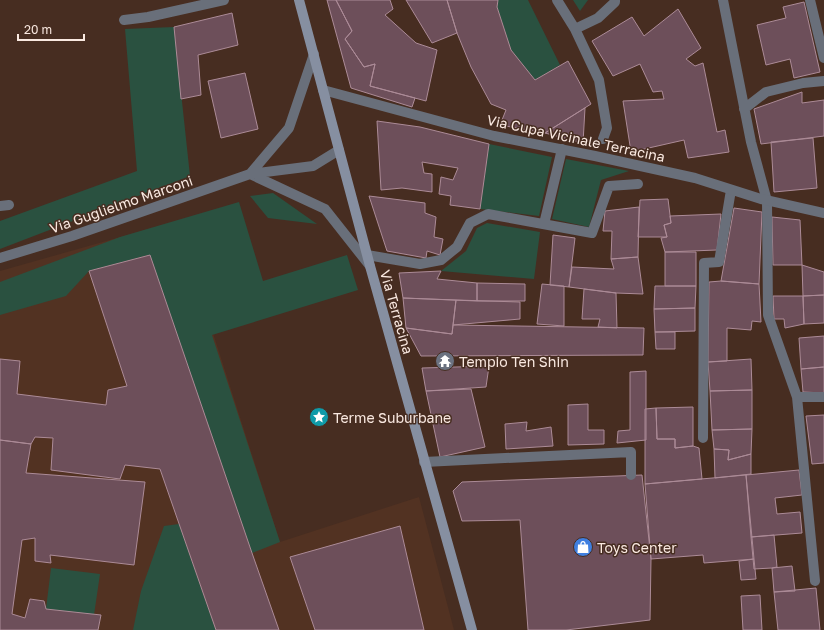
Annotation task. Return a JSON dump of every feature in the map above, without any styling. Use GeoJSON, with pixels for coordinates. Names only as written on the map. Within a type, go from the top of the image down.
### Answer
{"type":"FeatureCollection","features":[{"type":"Feature","properties":{"kind":"main road","name":"Via Terracina"},"geometry":{"type":"LineString","coordinates":[[299,0],[370,266],[472,630]]}},
{"type":"Feature","properties":{"kind":"street"},"geometry":{"type":"LineString","coordinates":[[124,20],[148,17],[224,0]]}},
{"type":"Feature","properties":{"kind":"street"},"geometry":{"type":"LineString","coordinates":[[557,0],[576,29],[599,80],[607,128],[603,139]]}},
{"type":"Feature","properties":{"kind":"street"},"geometry":{"type":"LineString","coordinates":[[576,29],[598,18],[615,2],[615,0]]}},
{"type":"Feature","properties":{"kind":"street"},"geometry":{"type":"LineString","coordinates":[[723,0],[751,142],[767,201],[768,315],[797,397],[815,581]]}},
{"type":"Feature","properties":{"kind":"street"},"geometry":{"type":"LineString","coordinates":[[810,0],[824,58]]}},
{"type":"Feature","properties":{"kind":"street"},"geometry":{"type":"LineString","coordinates":[[314,54],[289,128],[250,174],[325,209],[370,266]]}},
{"type":"Feature","properties":{"kind":"street"},"geometry":{"type":"LineString","coordinates":[[744,109],[766,92],[824,81]]}},
{"type":"Feature","properties":{"kind":"street","name":"Via Cupa Vicinale Terracina"},"geometry":{"type":"LineString","coordinates":[[323,90],[494,136],[695,178],[767,201],[824,213]]}},
{"type":"Feature","properties":{"kind":"street"},"geometry":{"type":"LineString","coordinates":[[544,224],[562,149]]}},
{"type":"Feature","properties":{"kind":"street","name":"Via Guglielmo Marconi"},"geometry":{"type":"LineString","coordinates":[[0,258],[72,236],[250,174],[313,166],[339,150]]}},
{"type":"Feature","properties":{"kind":"street"},"geometry":{"type":"LineString","coordinates":[[367,255],[420,264],[441,260],[456,247],[470,223],[488,214],[592,233],[609,186],[638,184]]}},
{"type":"Feature","properties":{"kind":"street"},"geometry":{"type":"LineString","coordinates":[[703,438],[704,263],[719,262],[731,190]]}},
{"type":"Feature","properties":{"kind":"street"},"geometry":{"type":"LineString","coordinates":[[797,397],[824,397]]}},
{"type":"Feature","properties":{"kind":"street"},"geometry":{"type":"LineString","coordinates":[[424,462],[631,452],[631,475]]}},
{"type":"Feature","properties":{"kind":"shaded area"},"geometry":{"type":"Polygon","coordinates":[[[177,221],[280,542],[419,497],[454,630],[0,630],[0,271],[177,221]]]}},
{"type":"Feature","properties":{"kind":"green space"},"geometry":{"type":"Polygon","coordinates":[[[498,0],[528,0],[560,65],[535,80],[511,50],[497,7],[498,0]]]}},
{"type":"Feature","properties":{"kind":"green space"},"geometry":{"type":"Polygon","coordinates":[[[573,0],[588,0],[580,11],[573,0]]]}},
{"type":"Feature","properties":{"kind":"green space"},"geometry":{"type":"Polygon","coordinates":[[[174,27],[190,176],[0,249],[0,221],[137,171],[125,29],[174,27]]]}},
{"type":"Feature","properties":{"kind":"green space"},"geometry":{"type":"Polygon","coordinates":[[[489,144],[552,157],[539,216],[480,209],[489,144]]]}},
{"type":"Feature","properties":{"kind":"green space"},"geometry":{"type":"Polygon","coordinates":[[[566,159],[629,171],[601,180],[589,227],[552,219],[566,159]]]}},
{"type":"Feature","properties":{"kind":"green space"},"geometry":{"type":"Polygon","coordinates":[[[273,193],[317,224],[268,218],[250,196],[273,193]]]}},
{"type":"Feature","properties":{"kind":"green space"},"geometry":{"type":"Polygon","coordinates":[[[239,202],[263,281],[347,255],[358,290],[212,335],[280,542],[252,553],[149,255],[89,271],[66,296],[0,315],[0,282],[120,237],[239,202]]]}},
{"type":"Feature","properties":{"kind":"green space"},"geometry":{"type":"Polygon","coordinates":[[[487,223],[540,232],[534,279],[441,271],[466,251],[477,228],[487,223]]]}},
{"type":"Feature","properties":{"kind":"green space"},"geometry":{"type":"Polygon","coordinates":[[[179,524],[216,630],[133,630],[141,591],[164,526],[179,524]]]}},
{"type":"Feature","properties":{"kind":"green space"},"geometry":{"type":"Polygon","coordinates":[[[51,568],[100,574],[94,615],[46,609],[51,568]]]}},
{"type":"Feature","properties":{"kind":"building"},"geometry":{"type":"Polygon","coordinates":[[[327,0],[336,0],[352,31],[345,39],[364,67],[375,64],[370,86],[415,98],[412,107],[351,88],[327,0]]]}},
{"type":"Feature","properties":{"kind":"building"},"geometry":{"type":"Polygon","coordinates":[[[336,0],[390,0],[393,9],[385,15],[416,43],[437,50],[426,101],[370,86],[375,64],[364,67],[345,39],[352,31],[336,0]]]}},
{"type":"Feature","properties":{"kind":"building"},"geometry":{"type":"Polygon","coordinates":[[[406,0],[447,0],[457,33],[432,43],[406,0]]]}},
{"type":"Feature","properties":{"kind":"building"},"geometry":{"type":"Polygon","coordinates":[[[447,0],[498,0],[497,7],[511,50],[535,80],[568,61],[591,104],[545,133],[500,125],[506,110],[491,104],[471,67],[457,33],[447,0]]]}},
{"type":"Feature","properties":{"kind":"building"},"geometry":{"type":"Polygon","coordinates":[[[804,2],[820,72],[794,78],[790,59],[766,65],[757,25],[786,18],[783,7],[804,2]]]}},
{"type":"Feature","properties":{"kind":"building"},"geometry":{"type":"Polygon","coordinates":[[[678,9],[701,48],[686,59],[695,66],[703,63],[717,132],[725,130],[729,152],[688,158],[684,140],[631,152],[623,101],[664,99],[662,91],[653,92],[640,64],[613,76],[592,41],[632,17],[644,36],[678,9]]]}},
{"type":"Feature","properties":{"kind":"building"},"geometry":{"type":"Polygon","coordinates":[[[232,13],[238,45],[198,55],[201,95],[181,99],[174,27],[232,13]]]}},
{"type":"Feature","properties":{"kind":"building"},"geometry":{"type":"Polygon","coordinates":[[[245,73],[258,129],[221,138],[208,81],[245,73]]]}},
{"type":"Feature","properties":{"kind":"building"},"geometry":{"type":"Polygon","coordinates":[[[802,92],[802,103],[824,100],[824,136],[761,144],[754,109],[802,92]]]}},
{"type":"Feature","properties":{"kind":"building"},"geometry":{"type":"Polygon","coordinates":[[[585,108],[583,143],[545,133],[585,108]]]}},
{"type":"Feature","properties":{"kind":"building"},"geometry":{"type":"Polygon","coordinates":[[[377,121],[420,127],[489,144],[480,209],[450,205],[451,196],[439,194],[441,177],[453,180],[458,168],[422,162],[424,173],[432,174],[432,192],[402,188],[381,190],[377,121]]]}},
{"type":"Feature","properties":{"kind":"building"},"geometry":{"type":"Polygon","coordinates":[[[813,138],[817,188],[774,192],[771,142],[813,138]]]}},
{"type":"Feature","properties":{"kind":"building"},"geometry":{"type":"Polygon","coordinates":[[[369,196],[425,203],[425,213],[436,217],[434,237],[443,239],[440,255],[427,251],[426,258],[387,251],[369,196]]]}},
{"type":"Feature","properties":{"kind":"building"},"geometry":{"type":"Polygon","coordinates":[[[668,199],[671,223],[664,225],[667,237],[638,237],[640,200],[668,199]]]}},
{"type":"Feature","properties":{"kind":"building"},"geometry":{"type":"Polygon","coordinates":[[[639,207],[638,257],[611,259],[612,231],[603,231],[605,211],[639,207]]]}},
{"type":"Feature","properties":{"kind":"building"},"geometry":{"type":"Polygon","coordinates":[[[734,208],[762,212],[759,284],[721,281],[734,208]]]}},
{"type":"Feature","properties":{"kind":"building"},"geometry":{"type":"Polygon","coordinates":[[[721,214],[717,250],[665,252],[661,238],[667,237],[664,225],[671,223],[670,216],[721,214]]]}},
{"type":"Feature","properties":{"kind":"building"},"geometry":{"type":"Polygon","coordinates":[[[772,217],[800,220],[802,265],[773,265],[772,217]]]}},
{"type":"Feature","properties":{"kind":"building"},"geometry":{"type":"Polygon","coordinates":[[[553,235],[575,238],[569,287],[550,285],[553,235]]]}},
{"type":"Feature","properties":{"kind":"building"},"geometry":{"type":"Polygon","coordinates":[[[665,252],[696,252],[696,286],[665,286],[665,252]]]}},
{"type":"Feature","properties":{"kind":"building"},"geometry":{"type":"Polygon","coordinates":[[[150,255],[279,630],[216,630],[160,469],[125,465],[120,479],[51,470],[53,438],[35,437],[31,444],[0,440],[0,359],[20,361],[17,394],[106,405],[108,390],[127,386],[89,271],[150,255]]]}},
{"type":"Feature","properties":{"kind":"building"},"geometry":{"type":"Polygon","coordinates":[[[638,257],[643,294],[616,293],[569,287],[572,267],[614,269],[611,259],[638,257]]]}},
{"type":"Feature","properties":{"kind":"building"},"geometry":{"type":"Polygon","coordinates":[[[802,265],[824,272],[824,295],[803,296],[802,265]]]}},
{"type":"Feature","properties":{"kind":"building"},"geometry":{"type":"Polygon","coordinates":[[[441,271],[437,279],[477,283],[477,301],[403,298],[399,273],[441,271]]]}},
{"type":"Feature","properties":{"kind":"building"},"geometry":{"type":"Polygon","coordinates":[[[721,281],[759,284],[761,322],[752,321],[751,330],[727,328],[727,361],[708,362],[709,282],[721,281]]]}},
{"type":"Feature","properties":{"kind":"building"},"geometry":{"type":"Polygon","coordinates":[[[477,283],[525,284],[525,301],[477,301],[477,283]]]}},
{"type":"Feature","properties":{"kind":"building"},"geometry":{"type":"Polygon","coordinates":[[[542,284],[564,286],[564,326],[537,324],[542,284]]]}},
{"type":"Feature","properties":{"kind":"building"},"geometry":{"type":"Polygon","coordinates":[[[655,286],[696,286],[695,308],[654,309],[655,286]]]}},
{"type":"Feature","properties":{"kind":"building"},"geometry":{"type":"Polygon","coordinates":[[[584,289],[616,293],[617,328],[598,327],[600,319],[582,319],[584,289]]]}},
{"type":"Feature","properties":{"kind":"building"},"geometry":{"type":"Polygon","coordinates":[[[824,295],[824,323],[804,324],[803,296],[824,295]]]}},
{"type":"Feature","properties":{"kind":"building"},"geometry":{"type":"Polygon","coordinates":[[[773,296],[803,296],[804,324],[785,328],[784,319],[774,319],[773,296]]]}},
{"type":"Feature","properties":{"kind":"building"},"geometry":{"type":"Polygon","coordinates":[[[403,298],[456,300],[452,334],[406,328],[403,298]]]}},
{"type":"Feature","properties":{"kind":"building"},"geometry":{"type":"Polygon","coordinates":[[[456,300],[520,302],[520,319],[453,325],[456,300]]]}},
{"type":"Feature","properties":{"kind":"building"},"geometry":{"type":"Polygon","coordinates":[[[695,308],[695,331],[655,332],[654,309],[695,308]]]}},
{"type":"Feature","properties":{"kind":"building"},"geometry":{"type":"Polygon","coordinates":[[[453,325],[644,328],[643,355],[421,356],[406,328],[452,334],[453,325]]]}},
{"type":"Feature","properties":{"kind":"building"},"geometry":{"type":"Polygon","coordinates":[[[655,332],[675,332],[675,349],[656,349],[655,332]]]}},
{"type":"Feature","properties":{"kind":"building"},"geometry":{"type":"Polygon","coordinates":[[[824,336],[824,367],[801,369],[799,338],[824,336]]]}},
{"type":"Feature","properties":{"kind":"building"},"geometry":{"type":"Polygon","coordinates":[[[751,359],[752,390],[710,391],[708,362],[751,359]]]}},
{"type":"Feature","properties":{"kind":"building"},"geometry":{"type":"Polygon","coordinates":[[[489,366],[486,387],[426,391],[422,368],[489,366]]]}},
{"type":"Feature","properties":{"kind":"building"},"geometry":{"type":"Polygon","coordinates":[[[824,367],[824,393],[803,392],[801,369],[824,367]]]}},
{"type":"Feature","properties":{"kind":"building"},"geometry":{"type":"Polygon","coordinates":[[[646,371],[646,440],[617,443],[618,431],[630,430],[630,372],[646,371]]]}},
{"type":"Feature","properties":{"kind":"building"},"geometry":{"type":"Polygon","coordinates":[[[471,389],[485,447],[440,457],[426,391],[471,389]]]}},
{"type":"Feature","properties":{"kind":"building"},"geometry":{"type":"Polygon","coordinates":[[[752,390],[752,429],[712,430],[710,391],[752,390]]]}},
{"type":"Feature","properties":{"kind":"building"},"geometry":{"type":"Polygon","coordinates":[[[588,404],[588,430],[604,430],[604,444],[568,445],[568,405],[588,404]]]}},
{"type":"Feature","properties":{"kind":"building"},"geometry":{"type":"Polygon","coordinates":[[[693,407],[693,446],[675,448],[675,439],[657,439],[656,408],[693,407]]]}},
{"type":"Feature","properties":{"kind":"building"},"geometry":{"type":"Polygon","coordinates":[[[656,408],[657,439],[675,439],[675,448],[693,446],[699,448],[702,479],[645,484],[645,409],[656,408]]]}},
{"type":"Feature","properties":{"kind":"building"},"geometry":{"type":"Polygon","coordinates":[[[824,415],[824,463],[812,464],[806,416],[824,415]]]}},
{"type":"Feature","properties":{"kind":"building"},"geometry":{"type":"Polygon","coordinates":[[[527,422],[526,431],[551,427],[553,446],[506,449],[505,424],[527,422]]]}},
{"type":"Feature","properties":{"kind":"building"},"geometry":{"type":"Polygon","coordinates":[[[752,429],[751,454],[728,460],[729,450],[714,449],[712,430],[752,429]]]}},
{"type":"Feature","properties":{"kind":"building"},"geometry":{"type":"Polygon","coordinates":[[[0,440],[31,444],[26,473],[145,482],[134,565],[50,555],[51,563],[35,561],[35,538],[22,540],[12,614],[25,618],[30,599],[44,601],[46,609],[101,615],[98,630],[0,630],[0,440]]]}},
{"type":"Feature","properties":{"kind":"building"},"geometry":{"type":"Polygon","coordinates":[[[714,449],[729,450],[728,460],[751,454],[751,474],[715,478],[714,449]]]}},
{"type":"Feature","properties":{"kind":"building"},"geometry":{"type":"Polygon","coordinates":[[[799,470],[802,495],[775,498],[777,514],[800,512],[802,533],[751,537],[746,475],[799,470]]]}},
{"type":"Feature","properties":{"kind":"building"},"geometry":{"type":"Polygon","coordinates":[[[642,475],[651,559],[650,620],[566,630],[528,630],[520,520],[462,521],[453,491],[462,482],[642,475]]]}},
{"type":"Feature","properties":{"kind":"building"},"geometry":{"type":"Polygon","coordinates":[[[746,475],[754,559],[704,563],[703,555],[651,559],[645,484],[746,475]]]}},
{"type":"Feature","properties":{"kind":"building"},"geometry":{"type":"Polygon","coordinates":[[[400,526],[424,630],[315,630],[290,557],[400,526]]]}},
{"type":"Feature","properties":{"kind":"building"},"geometry":{"type":"Polygon","coordinates":[[[774,535],[777,567],[754,569],[751,537],[774,535]]]}},
{"type":"Feature","properties":{"kind":"building"},"geometry":{"type":"Polygon","coordinates":[[[754,559],[756,579],[741,580],[739,561],[754,559]]]}},
{"type":"Feature","properties":{"kind":"building"},"geometry":{"type":"Polygon","coordinates":[[[792,566],[795,591],[774,592],[772,568],[792,566]]]}},
{"type":"Feature","properties":{"kind":"building"},"geometry":{"type":"Polygon","coordinates":[[[816,588],[820,630],[778,630],[774,592],[816,588]]]}},
{"type":"Feature","properties":{"kind":"building"},"geometry":{"type":"Polygon","coordinates":[[[760,595],[762,630],[743,630],[741,596],[760,595]]]}},
{"type":"Feature","properties":{"kind":"place","name":"Tempio Ten Shin"},"geometry":{"type":"Point","coordinates":[445,361]}},
{"type":"Feature","properties":{"kind":"place","name":"Terme Suburbane"},"geometry":{"type":"Point","coordinates":[319,417]}},
{"type":"Feature","properties":{"kind":"place","name":"Toys Center"},"geometry":{"type":"Point","coordinates":[583,547]}}]}
